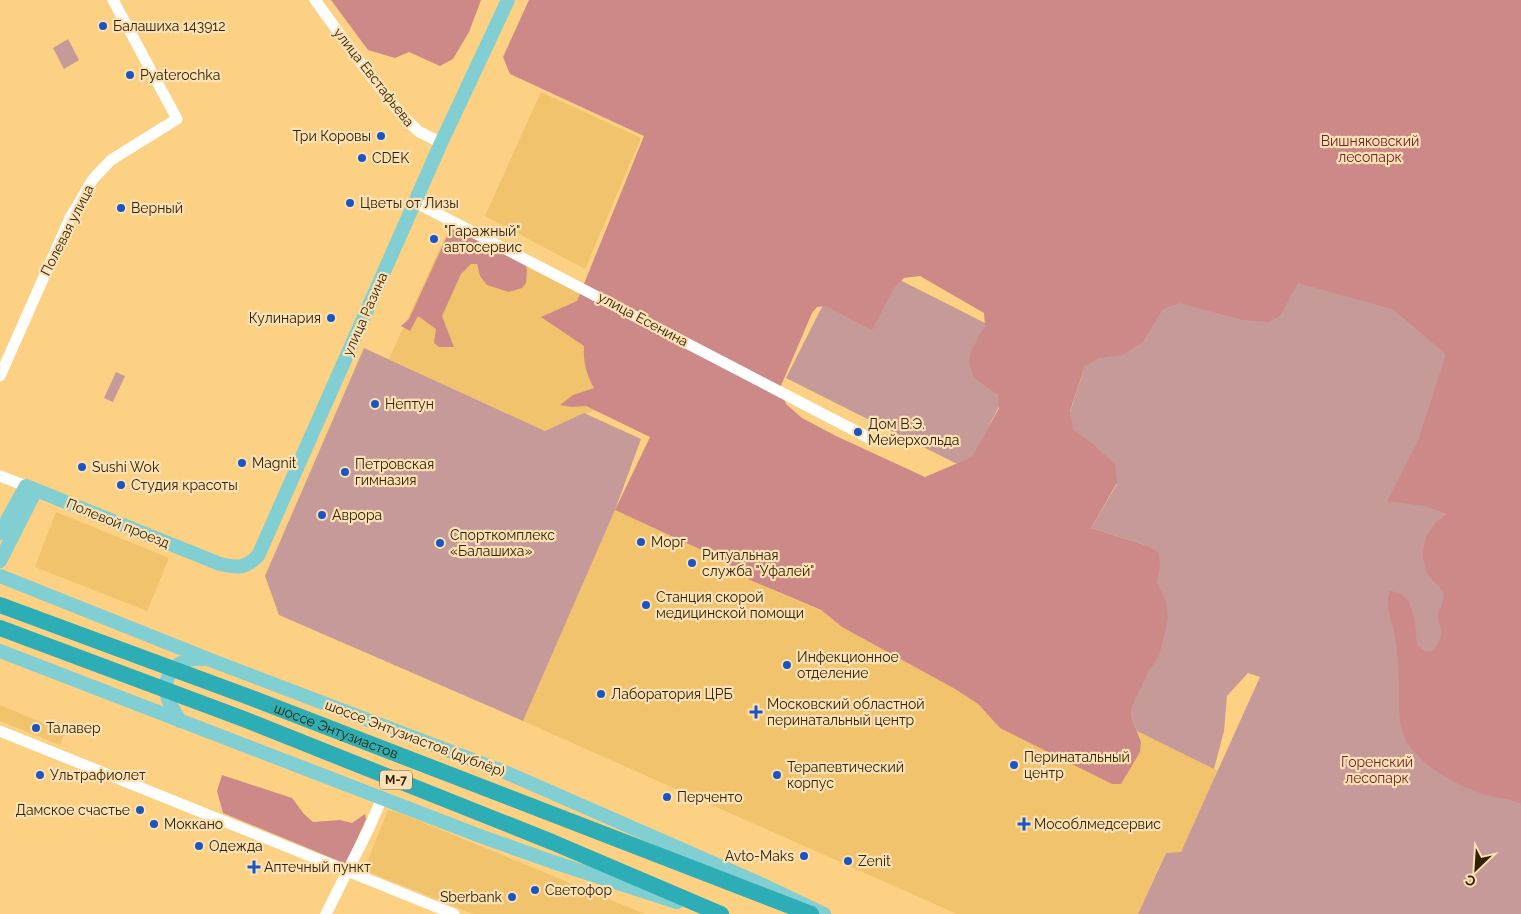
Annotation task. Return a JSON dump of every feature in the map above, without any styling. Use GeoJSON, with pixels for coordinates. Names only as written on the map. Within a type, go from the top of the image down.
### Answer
{"type":"FeatureCollection","features":[{"type":"Feature","properties":{"kind":"highway","name":"шоссе Энтузиастов"},"geometry":{"type":"LineString","coordinates":[[0,605],[249,698],[811,914]]}},
{"type":"Feature","properties":{"kind":"highway","name":"шоссе Энтузиастов"},"geometry":{"type":"LineString","coordinates":[[0,628],[240,718],[552,842],[722,914]]}},
{"type":"Feature","properties":{"kind":"main road","name":"улица Разина"},"geometry":{"type":"LineString","coordinates":[[236,567],[249,564],[258,556],[441,144],[508,0]]}},
{"type":"Feature","properties":{"kind":"main road","name":"Полевой проезд"},"geometry":{"type":"LineString","coordinates":[[31,488],[220,564],[236,567]]}},
{"type":"Feature","properties":{"kind":"main road"},"geometry":{"type":"LineString","coordinates":[[0,533],[31,488]]}},
{"type":"Feature","properties":{"kind":"main road"},"geometry":{"type":"LineString","coordinates":[[0,561],[31,488]]}},
{"type":"Feature","properties":{"kind":"main road","name":"шоссе Энтузиастов (дублёр)"},"geometry":{"type":"LineString","coordinates":[[0,576],[213,661],[507,773],[718,865],[824,914]]}},
{"type":"Feature","properties":{"kind":"main road"},"geometry":{"type":"LineString","coordinates":[[0,651],[480,836],[713,914]]}},
{"type":"Feature","properties":{"kind":"main road"},"geometry":{"type":"LineString","coordinates":[[180,721],[168,696],[167,683],[171,672],[180,662],[187,660],[213,661]]}},
{"type":"Feature","properties":{"kind":"street","name":"Полевая улица"},"geometry":{"type":"LineString","coordinates":[[0,376],[70,218],[93,179],[111,160],[177,119],[114,0]]}},
{"type":"Feature","properties":{"kind":"street","name":"улица Евстафьева"},"geometry":{"type":"LineString","coordinates":[[315,0],[400,113],[418,131],[441,144]]}},
{"type":"Feature","properties":{"kind":"street","name":"улица Есенина"},"geometry":{"type":"LineString","coordinates":[[415,202],[869,438]]}},
{"type":"Feature","properties":{"kind":"street","name":"Полевой проезд"},"geometry":{"type":"LineString","coordinates":[[0,476],[31,488]]}},
{"type":"Feature","properties":{"kind":"street"},"geometry":{"type":"LineString","coordinates":[[0,731],[454,914]]}},
{"type":"Feature","properties":{"kind":"street"},"geometry":{"type":"LineString","coordinates":[[326,914],[382,798]]}},
{"type":"Feature","properties":{"kind":"shaded area"},"geometry":{"type":"Polygon","coordinates":[[[541,92],[641,138],[585,269],[485,216],[541,92]]]}},
{"type":"Feature","properties":{"kind":"shaded area"},"geometry":{"type":"Polygon","coordinates":[[[452,222],[650,330],[604,406],[545,431],[389,359],[452,222]]]}},
{"type":"Feature","properties":{"kind":"shaded area","name":"Московский областной перинатальный центр"},"geometry":{"type":"Polygon","coordinates":[[[615,510],[721,559],[750,580],[821,611],[842,627],[955,689],[978,704],[1000,728],[1141,742],[1137,731],[1219,771],[1181,853],[1165,853],[1138,914],[957,914],[523,721],[615,510]]]}},
{"type":"Feature","properties":{"kind":"shaded area"},"geometry":{"type":"Polygon","coordinates":[[[56,512],[169,558],[147,611],[35,567],[56,512]]]}},
{"type":"Feature","properties":{"kind":"shaded area"},"geometry":{"type":"Polygon","coordinates":[[[0,705],[65,732],[60,745],[0,721],[0,705]]]}},
{"type":"Feature","properties":{"kind":"shaded area"},"geometry":{"type":"Polygon","coordinates":[[[388,810],[400,813],[645,914],[473,914],[364,870],[388,810]]]}},
{"type":"Feature","properties":{"kind":"green space"},"geometry":{"type":"Polygon","coordinates":[[[331,0],[481,0],[469,32],[453,59],[440,66],[409,52],[395,58],[368,50],[331,0]]]}},
{"type":"Feature","properties":{"kind":"green space","name":"Вишняковский лесопарк"},"geometry":{"type":"Polygon","coordinates":[[[529,0],[1521,0],[1521,804],[1477,792],[1455,782],[1432,768],[1412,749],[1405,739],[1401,727],[1398,659],[1388,607],[1390,591],[1399,593],[1409,604],[1416,628],[1417,645],[1425,651],[1433,651],[1441,637],[1438,617],[1444,596],[1442,590],[1430,578],[1425,568],[1423,550],[1428,534],[1433,526],[1447,514],[1425,506],[1387,501],[1418,441],[1446,354],[1392,309],[1298,283],[1280,316],[1269,322],[1243,320],[1179,303],[1163,309],[1142,343],[1122,355],[1099,358],[1085,366],[1070,411],[1073,430],[1093,444],[1115,464],[1117,483],[1091,528],[1148,546],[1159,553],[1160,566],[1157,583],[1166,601],[1168,619],[1159,656],[1148,672],[1132,706],[1131,716],[1141,742],[1140,752],[1121,784],[1112,784],[1000,728],[978,704],[955,689],[842,627],[821,610],[750,580],[721,559],[615,510],[650,437],[586,406],[572,407],[560,405],[573,395],[594,388],[586,367],[584,346],[541,317],[577,301],[644,136],[510,74],[503,57],[529,0]],[[920,276],[904,278],[894,288],[872,330],[826,306],[817,307],[812,313],[780,388],[786,404],[802,418],[836,436],[925,477],[972,457],[999,408],[998,395],[974,378],[969,363],[971,351],[985,326],[984,313],[920,276]]]}},
{"type":"Feature","properties":{"kind":"green space"},"geometry":{"type":"Polygon","coordinates":[[[1521,0],[1521,914],[1138,914],[1166,853],[1181,852],[1260,677],[1248,673],[1227,696],[1224,731],[1214,769],[1137,731],[1131,716],[1148,546],[1091,528],[1117,484],[1072,430],[1070,412],[1085,366],[1521,0]]]}},
{"type":"Feature","properties":{"kind":"green space"},"geometry":{"type":"Polygon","coordinates":[[[68,39],[79,60],[64,69],[53,48],[68,39]]]}},
{"type":"Feature","properties":{"kind":"green space"},"geometry":{"type":"Polygon","coordinates":[[[455,229],[525,263],[527,270],[526,283],[522,288],[509,292],[487,285],[480,276],[477,264],[471,264],[461,274],[442,316],[454,347],[439,347],[434,343],[436,329],[418,316],[410,331],[401,326],[409,319],[449,232],[455,229]]]}},
{"type":"Feature","properties":{"kind":"green space"},"geometry":{"type":"Polygon","coordinates":[[[894,277],[987,324],[1016,373],[967,469],[786,378],[827,297],[894,277]]]}},
{"type":"Feature","properties":{"kind":"green space","name":"Спорткомплекс «Балашиха»"},"geometry":{"type":"Polygon","coordinates":[[[364,348],[545,431],[584,413],[641,439],[615,510],[523,721],[279,615],[265,576],[364,348]]]}},
{"type":"Feature","properties":{"kind":"green space"},"geometry":{"type":"Polygon","coordinates":[[[116,372],[125,376],[113,402],[104,398],[116,372]]]}},
{"type":"Feature","properties":{"kind":"green space"},"geometry":{"type":"Polygon","coordinates":[[[222,775],[292,798],[304,814],[313,822],[340,820],[352,823],[365,814],[366,819],[346,864],[223,813],[217,791],[222,775]]]}},
{"type":"Feature","properties":{"kind":"place","name":"Балашиха 143912"},"geometry":{"type":"Point","coordinates":[103,26]}},
{"type":"Feature","properties":{"kind":"place","name":"Pyaterochka"},"geometry":{"type":"Point","coordinates":[130,75]}},
{"type":"Feature","properties":{"kind":"place","name":"Три Коровы"},"geometry":{"type":"Point","coordinates":[381,136]}},
{"type":"Feature","properties":{"kind":"place","name":"CDEK"},"geometry":{"type":"Point","coordinates":[362,158]}},
{"type":"Feature","properties":{"kind":"place","name":"Цветы от Лизы"},"geometry":{"type":"Point","coordinates":[350,203]}},
{"type":"Feature","properties":{"kind":"place","name":"Верный"},"geometry":{"type":"Point","coordinates":[121,208]}},
{"type":"Feature","properties":{"kind":"place","name":"\"Гаражный\" автосервис"},"geometry":{"type":"Point","coordinates":[434,239]}},
{"type":"Feature","properties":{"kind":"place","name":"Кулинария"},"geometry":{"type":"Point","coordinates":[331,318]}},
{"type":"Feature","properties":{"kind":"place","name":"Нептун"},"geometry":{"type":"Point","coordinates":[375,404]}},
{"type":"Feature","properties":{"kind":"place","name":"Дом В.Э. Мейерхольда"},"geometry":{"type":"Point","coordinates":[858,432]}},
{"type":"Feature","properties":{"kind":"place","name":"Magnit"},"geometry":{"type":"Point","coordinates":[242,463]}},
{"type":"Feature","properties":{"kind":"place","name":"Sushi Wok"},"geometry":{"type":"Point","coordinates":[82,467]}},
{"type":"Feature","properties":{"kind":"place","name":"Петровская гимназия"},"geometry":{"type":"Point","coordinates":[345,472]}},
{"type":"Feature","properties":{"kind":"place","name":"Студия красоты"},"geometry":{"type":"Point","coordinates":[121,485]}},
{"type":"Feature","properties":{"kind":"place","name":"Аврора"},"geometry":{"type":"Point","coordinates":[322,515]}},
{"type":"Feature","properties":{"kind":"place","name":"Морг"},"geometry":{"type":"Point","coordinates":[641,542]}},
{"type":"Feature","properties":{"kind":"place","name":"Спорткомплекс «Балашиха»"},"geometry":{"type":"Point","coordinates":[440,543]}},
{"type":"Feature","properties":{"kind":"place","name":"Ритуальная служба \"Уфалей\""},"geometry":{"type":"Point","coordinates":[692,563]}},
{"type":"Feature","properties":{"kind":"place","name":"Станция скорой медицинской помощи"},"geometry":{"type":"Point","coordinates":[646,605]}},
{"type":"Feature","properties":{"kind":"place","name":"Инфекционное отделение"},"geometry":{"type":"Point","coordinates":[787,665]}},
{"type":"Feature","properties":{"kind":"place","name":"Лаборатория ЦРБ"},"geometry":{"type":"Point","coordinates":[601,694]}},
{"type":"Feature","properties":{"kind":"place","name":"Московский областной перинатальный центр"},"geometry":{"type":"Point","coordinates":[756,712]}},
{"type":"Feature","properties":{"kind":"place","name":"Талавер"},"geometry":{"type":"Point","coordinates":[36,728]}},
{"type":"Feature","properties":{"kind":"place","name":"Перинатальный центр"},"geometry":{"type":"Point","coordinates":[1014,765]}},
{"type":"Feature","properties":{"kind":"place","name":"Ультрафиолет"},"geometry":{"type":"Point","coordinates":[40,775]}},
{"type":"Feature","properties":{"kind":"place","name":"Терапевтический корпус"},"geometry":{"type":"Point","coordinates":[777,775]}},
{"type":"Feature","properties":{"kind":"place","name":"Перченто"},"geometry":{"type":"Point","coordinates":[667,797]}},
{"type":"Feature","properties":{"kind":"place","name":"Дамское счастье"},"geometry":{"type":"Point","coordinates":[140,810]}},
{"type":"Feature","properties":{"kind":"place","name":"Моккано"},"geometry":{"type":"Point","coordinates":[154,824]}},
{"type":"Feature","properties":{"kind":"place","name":"Мособлмедсервис"},"geometry":{"type":"Point","coordinates":[1024,824]}},
{"type":"Feature","properties":{"kind":"place","name":"Одежда"},"geometry":{"type":"Point","coordinates":[199,846]}},
{"type":"Feature","properties":{"kind":"place","name":"Avto-Maks"},"geometry":{"type":"Point","coordinates":[804,856]}},
{"type":"Feature","properties":{"kind":"place","name":"Zenit"},"geometry":{"type":"Point","coordinates":[848,861]}},
{"type":"Feature","properties":{"kind":"place","name":"Аптечный пункт"},"geometry":{"type":"Point","coordinates":[254,867]}},
{"type":"Feature","properties":{"kind":"place","name":"Светофор"},"geometry":{"type":"Point","coordinates":[535,890]}},
{"type":"Feature","properties":{"kind":"place","name":"Sberbank"},"geometry":{"type":"Point","coordinates":[512,897]}},
{"type":"Feature","properties":{"kind":"park label","name":"Горенский лесопарк"},"geometry":{"type":"Point","coordinates":[1377,770]}}]}
